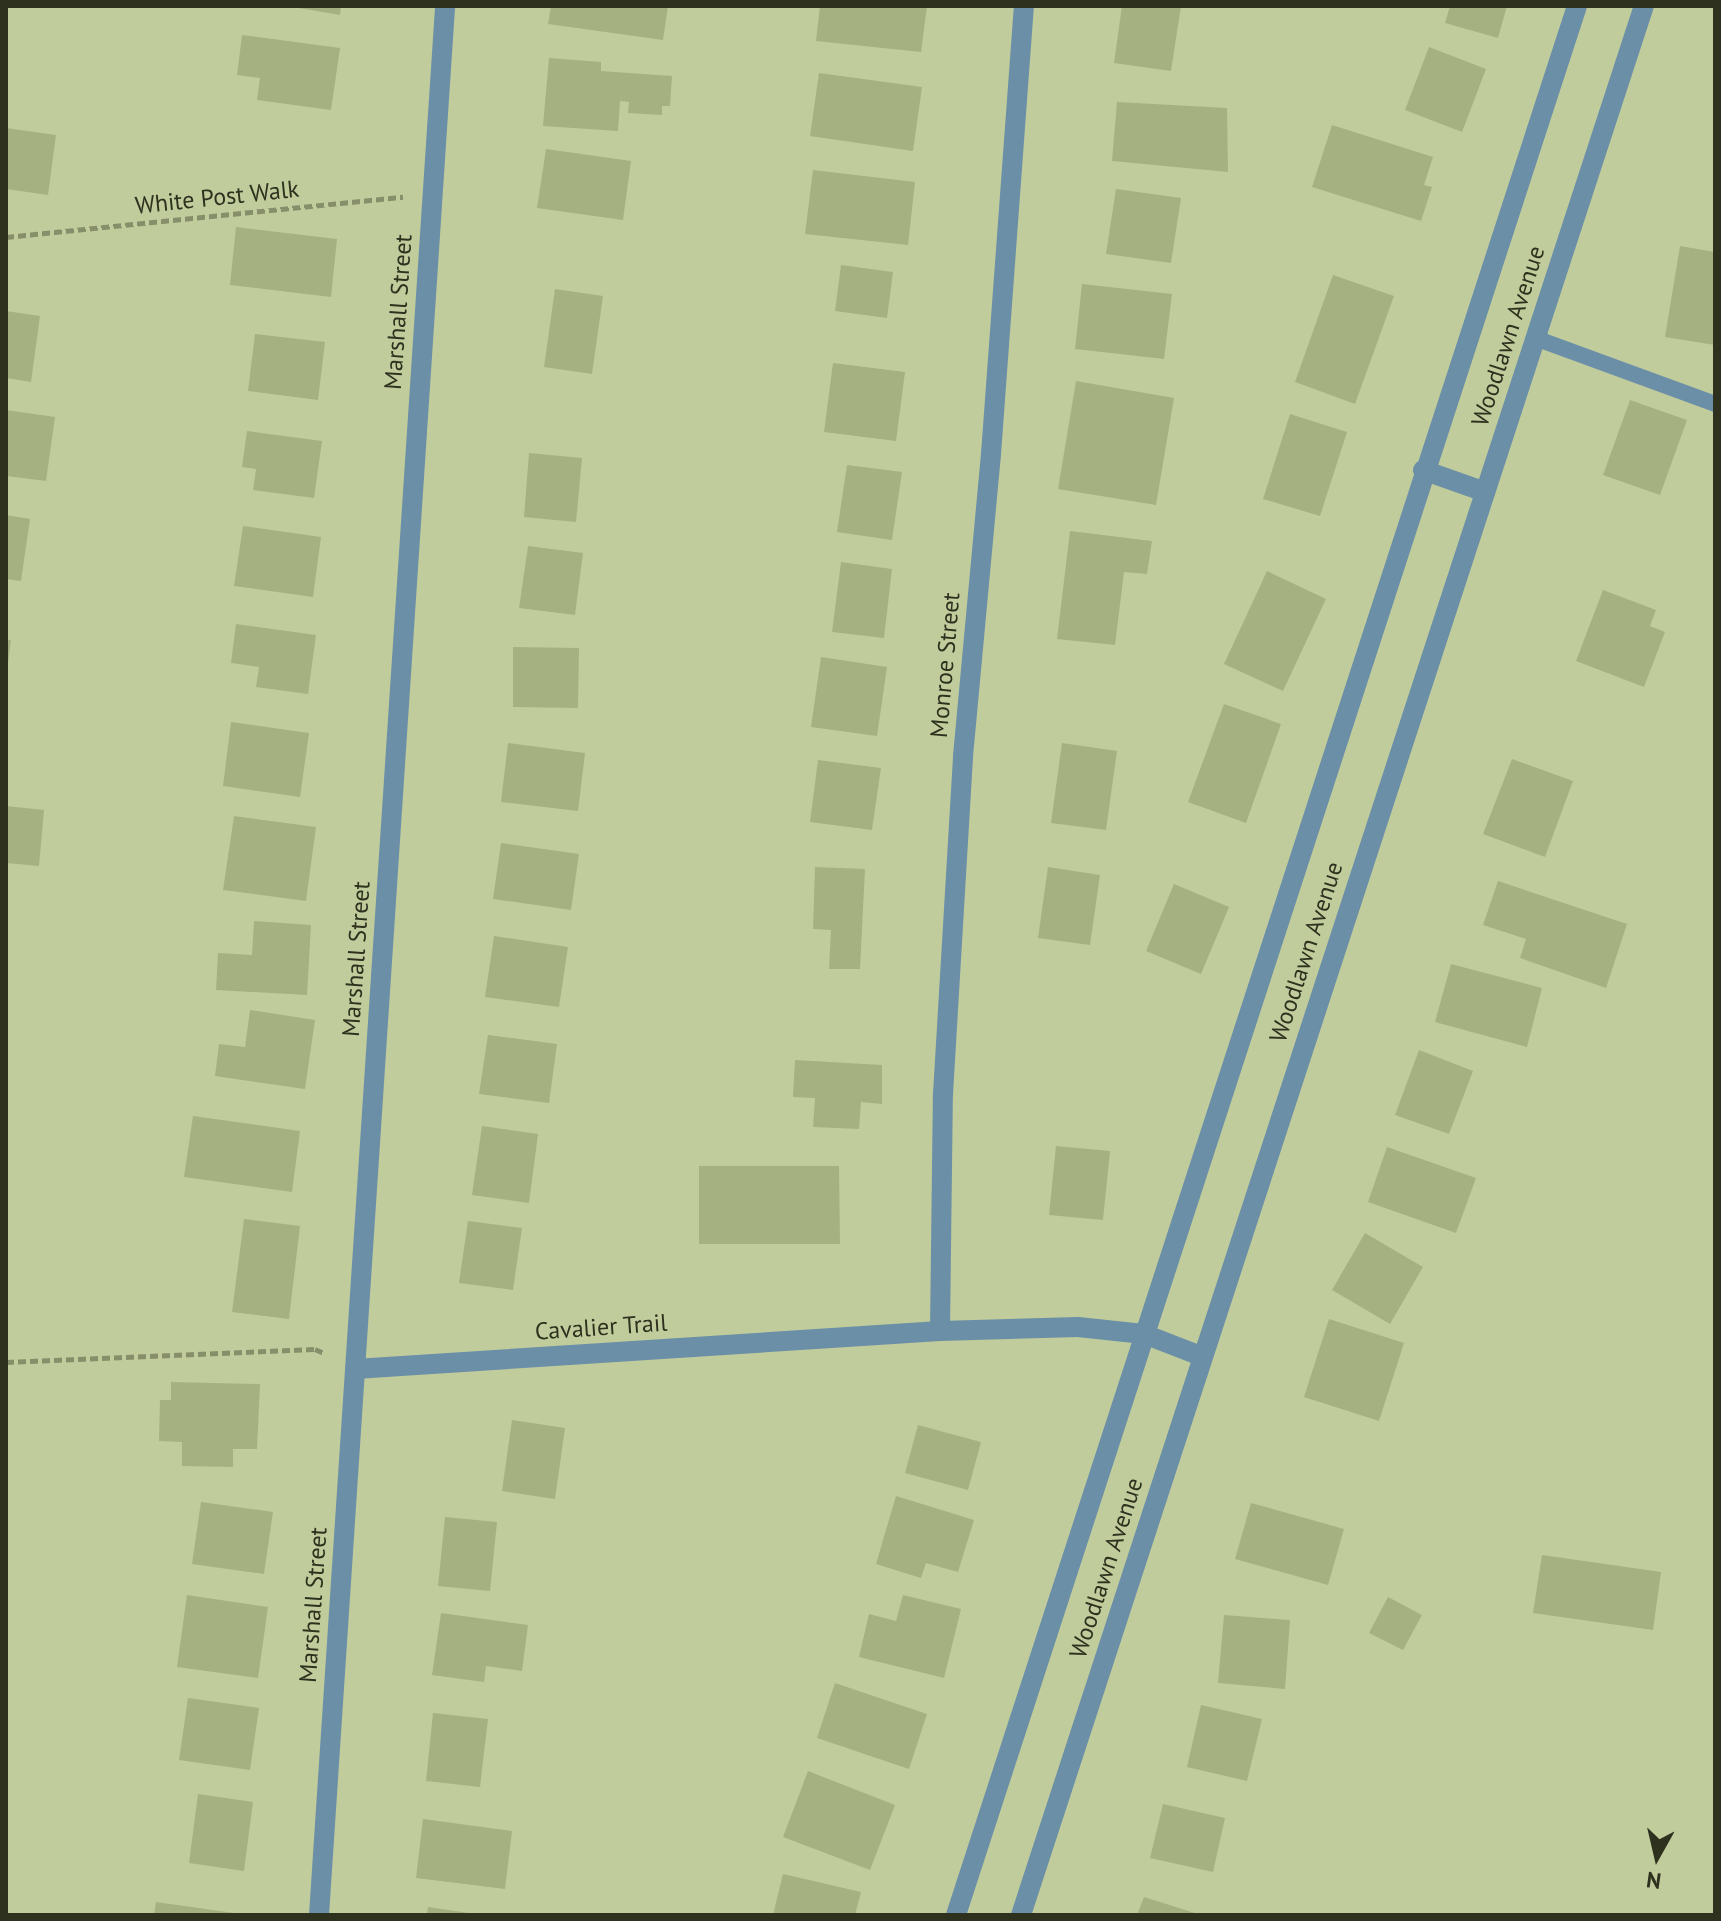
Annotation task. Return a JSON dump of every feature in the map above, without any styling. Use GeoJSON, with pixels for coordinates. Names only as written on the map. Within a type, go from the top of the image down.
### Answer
{"type":"FeatureCollection","features":[{"type":"Feature","properties":{"kind":"street","name":"Marshall Street"},"geometry":{"type":"LineString","coordinates":[[319,1915],[445,6]]}},
{"type":"Feature","properties":{"kind":"street","name":"Monroe Street"},"geometry":{"type":"LineString","coordinates":[[940,1331],[943,1094],[962,772],[991,454],[1024,6]]}},
{"type":"Feature","properties":{"kind":"street","name":"Woodlawn Avenue"},"geometry":{"type":"LineString","coordinates":[[956,1915],[1423,470],[1577,6]]}},
{"type":"Feature","properties":{"kind":"street","name":"Woodlawn Avenue"},"geometry":{"type":"LineString","coordinates":[[1021,1915],[1644,6]]}},
{"type":"Feature","properties":{"kind":"street"},"geometry":{"type":"LineString","coordinates":[[1423,470],[1485,492]]}},
{"type":"Feature","properties":{"kind":"street","name":"Cavalier Trail"},"geometry":{"type":"LineString","coordinates":[[355,1369],[940,1331],[1078,1327],[1144,1334],[1201,1356]]}},
{"type":"Feature","properties":{"kind":"lane"},"geometry":{"type":"LineString","coordinates":[[1535,338],[1715,404]]}},
{"type":"Feature","properties":{"kind":"path","name":"White Post Walk"},"geometry":{"type":"LineString","coordinates":[[6,237],[432,194]]}},
{"type":"Feature","properties":{"kind":"path"},"geometry":{"type":"LineString","coordinates":[[6,1362],[315,1349],[355,1369]]}},
{"type":"Feature","properties":{"kind":"building"},"geometry":{"type":"Polygon","coordinates":[[[287,6],[341,6],[340,15],[287,6]]]}},
{"type":"Feature","properties":{"kind":"building"},"geometry":{"type":"Polygon","coordinates":[[[551,6],[668,6],[663,40],[548,24],[551,6]]]}},
{"type":"Feature","properties":{"kind":"building"},"geometry":{"type":"Polygon","coordinates":[[[820,6],[927,6],[921,52],[816,41],[820,6]]]}},
{"type":"Feature","properties":{"kind":"building"},"geometry":{"type":"Polygon","coordinates":[[[1122,6],[1181,6],[1171,71],[1114,63],[1122,6]]]}},
{"type":"Feature","properties":{"kind":"building"},"geometry":{"type":"Polygon","coordinates":[[[1450,6],[1507,6],[1498,38],[1445,23],[1450,6]]]}},
{"type":"Feature","properties":{"kind":"building"},"geometry":{"type":"Polygon","coordinates":[[[242,35],[340,48],[331,110],[257,100],[260,78],[237,75],[242,35]]]}},
{"type":"Feature","properties":{"kind":"building"},"geometry":{"type":"Polygon","coordinates":[[[1429,47],[1486,69],[1462,132],[1405,110],[1429,47]]]}},
{"type":"Feature","properties":{"kind":"building"},"geometry":{"type":"Polygon","coordinates":[[[549,58],[601,62],[601,71],[672,76],[670,106],[662,106],[662,115],[628,113],[629,102],[620,101],[618,131],[543,126],[549,58]]]}},
{"type":"Feature","properties":{"kind":"building"},"geometry":{"type":"Polygon","coordinates":[[[819,73],[922,87],[913,151],[810,136],[819,73]]]}},
{"type":"Feature","properties":{"kind":"building"},"geometry":{"type":"Polygon","coordinates":[[[1117,102],[1227,108],[1228,172],[1112,161],[1117,102]]]}},
{"type":"Feature","properties":{"kind":"building"},"geometry":{"type":"Polygon","coordinates":[[[1332,125],[1433,157],[1424,185],[1432,187],[1421,221],[1312,187],[1332,125]]]}},
{"type":"Feature","properties":{"kind":"building"},"geometry":{"type":"Polygon","coordinates":[[[6,128],[56,135],[48,195],[6,189],[6,128]]]}},
{"type":"Feature","properties":{"kind":"building"},"geometry":{"type":"Polygon","coordinates":[[[546,149],[631,161],[623,220],[537,208],[546,149]]]}},
{"type":"Feature","properties":{"kind":"building"},"geometry":{"type":"Polygon","coordinates":[[[813,170],[915,182],[908,245],[805,234],[813,170]]]}},
{"type":"Feature","properties":{"kind":"building"},"geometry":{"type":"Polygon","coordinates":[[[1116,189],[1181,198],[1171,263],[1106,254],[1116,189]]]}},
{"type":"Feature","properties":{"kind":"building"},"geometry":{"type":"Polygon","coordinates":[[[236,227],[337,239],[331,297],[230,285],[236,227]]]}},
{"type":"Feature","properties":{"kind":"building"},"geometry":{"type":"Polygon","coordinates":[[[1680,246],[1715,252],[1715,345],[1665,337],[1680,246]]]}},
{"type":"Feature","properties":{"kind":"building"},"geometry":{"type":"Polygon","coordinates":[[[841,265],[893,272],[887,318],[835,311],[841,265]]]}},
{"type":"Feature","properties":{"kind":"building"},"geometry":{"type":"Polygon","coordinates":[[[1333,275],[1394,296],[1355,404],[1295,382],[1333,275]]]}},
{"type":"Feature","properties":{"kind":"building"},"geometry":{"type":"Polygon","coordinates":[[[1082,284],[1172,294],[1164,359],[1075,349],[1082,284]]]}},
{"type":"Feature","properties":{"kind":"building"},"geometry":{"type":"Polygon","coordinates":[[[555,289],[603,296],[592,374],[544,367],[555,289]]]}},
{"type":"Feature","properties":{"kind":"building"},"geometry":{"type":"Polygon","coordinates":[[[6,311],[40,316],[31,382],[6,378],[6,311]]]}},
{"type":"Feature","properties":{"kind":"building"},"geometry":{"type":"Polygon","coordinates":[[[255,334],[325,342],[318,400],[248,391],[255,334]]]}},
{"type":"Feature","properties":{"kind":"building"},"geometry":{"type":"Polygon","coordinates":[[[833,363],[905,372],[896,441],[824,432],[833,363]]]}},
{"type":"Feature","properties":{"kind":"building"},"geometry":{"type":"Polygon","coordinates":[[[1076,381],[1174,398],[1156,505],[1058,489],[1076,381]]]}},
{"type":"Feature","properties":{"kind":"building"},"geometry":{"type":"Polygon","coordinates":[[[1630,400],[1687,420],[1660,495],[1603,475],[1630,400]]]}},
{"type":"Feature","properties":{"kind":"building"},"geometry":{"type":"Polygon","coordinates":[[[6,410],[55,417],[46,481],[6,476],[6,410]]]}},
{"type":"Feature","properties":{"kind":"building"},"geometry":{"type":"Polygon","coordinates":[[[1290,414],[1347,432],[1320,516],[1263,499],[1290,414]]]}},
{"type":"Feature","properties":{"kind":"building"},"geometry":{"type":"Polygon","coordinates":[[[247,431],[322,441],[314,498],[253,490],[256,469],[242,467],[247,431]]]}},
{"type":"Feature","properties":{"kind":"building"},"geometry":{"type":"Polygon","coordinates":[[[529,453],[582,458],[576,522],[524,517],[529,453]]]}},
{"type":"Feature","properties":{"kind":"building"},"geometry":{"type":"Polygon","coordinates":[[[847,465],[902,472],[892,540],[837,532],[847,465]]]}},
{"type":"Feature","properties":{"kind":"building"},"geometry":{"type":"Polygon","coordinates":[[[6,515],[30,519],[21,581],[6,579],[6,515]]]}},
{"type":"Feature","properties":{"kind":"building"},"geometry":{"type":"Polygon","coordinates":[[[243,526],[321,537],[313,597],[234,586],[243,526]]]}},
{"type":"Feature","properties":{"kind":"building"},"geometry":{"type":"Polygon","coordinates":[[[1070,531],[1152,541],[1147,574],[1124,572],[1115,645],[1057,639],[1070,531]]]}},
{"type":"Feature","properties":{"kind":"building"},"geometry":{"type":"Polygon","coordinates":[[[528,546],[583,553],[575,615],[519,608],[528,546]]]}},
{"type":"Feature","properties":{"kind":"building"},"geometry":{"type":"Polygon","coordinates":[[[841,562],[892,569],[884,638],[832,632],[841,562]]]}},
{"type":"Feature","properties":{"kind":"building"},"geometry":{"type":"Polygon","coordinates":[[[1267,571],[1326,599],[1283,691],[1224,664],[1267,571]]]}},
{"type":"Feature","properties":{"kind":"building"},"geometry":{"type":"Polygon","coordinates":[[[1603,590],[1656,610],[1650,626],[1665,632],[1644,687],[1576,661],[1603,590]]]}},
{"type":"Feature","properties":{"kind":"building"},"geometry":{"type":"Polygon","coordinates":[[[236,624],[316,635],[308,694],[256,687],[259,667],[231,663],[236,624]]]}},
{"type":"Feature","properties":{"kind":"building"},"geometry":{"type":"Polygon","coordinates":[[[6,640],[11,640],[8,663],[6,662],[6,640]]]}},
{"type":"Feature","properties":{"kind":"building"},"geometry":{"type":"Polygon","coordinates":[[[513,647],[579,648],[578,708],[513,707],[513,647]]]}},
{"type":"Feature","properties":{"kind":"building"},"geometry":{"type":"Polygon","coordinates":[[[821,657],[887,667],[877,736],[811,727],[821,657]]]}},
{"type":"Feature","properties":{"kind":"building"},"geometry":{"type":"Polygon","coordinates":[[[1224,704],[1281,724],[1246,823],[1188,802],[1224,704]]]}},
{"type":"Feature","properties":{"kind":"building"},"geometry":{"type":"Polygon","coordinates":[[[231,722],[309,733],[300,797],[223,786],[231,722]]]}},
{"type":"Feature","properties":{"kind":"building"},"geometry":{"type":"Polygon","coordinates":[[[508,743],[585,753],[578,811],[501,802],[508,743]]]}},
{"type":"Feature","properties":{"kind":"building"},"geometry":{"type":"Polygon","coordinates":[[[1062,743],[1117,751],[1106,830],[1051,823],[1062,743]]]}},
{"type":"Feature","properties":{"kind":"building"},"geometry":{"type":"Polygon","coordinates":[[[1512,759],[1573,781],[1545,857],[1483,834],[1512,759]]]}},
{"type":"Feature","properties":{"kind":"building"},"geometry":{"type":"Polygon","coordinates":[[[818,760],[881,768],[872,830],[810,822],[818,760]]]}},
{"type":"Feature","properties":{"kind":"building"},"geometry":{"type":"Polygon","coordinates":[[[6,806],[44,810],[39,866],[6,863],[6,806]]]}},
{"type":"Feature","properties":{"kind":"building"},"geometry":{"type":"Polygon","coordinates":[[[234,816],[316,827],[306,901],[223,890],[234,816]]]}},
{"type":"Feature","properties":{"kind":"building"},"geometry":{"type":"Polygon","coordinates":[[[501,843],[579,854],[571,910],[493,899],[501,843]]]}},
{"type":"Feature","properties":{"kind":"building"},"geometry":{"type":"Polygon","coordinates":[[[815,867],[865,869],[860,969],[829,969],[831,930],[813,929],[815,867]]]}},
{"type":"Feature","properties":{"kind":"building"},"geometry":{"type":"Polygon","coordinates":[[[1048,867],[1100,875],[1090,945],[1038,938],[1048,867]]]}},
{"type":"Feature","properties":{"kind":"building"},"geometry":{"type":"Polygon","coordinates":[[[1498,881],[1627,924],[1606,988],[1520,958],[1526,939],[1483,925],[1498,881]]]}},
{"type":"Feature","properties":{"kind":"building"},"geometry":{"type":"Polygon","coordinates":[[[1174,884],[1229,907],[1201,974],[1146,951],[1174,884]]]}},
{"type":"Feature","properties":{"kind":"building"},"geometry":{"type":"Polygon","coordinates":[[[254,921],[311,925],[307,995],[216,990],[218,953],[252,955],[254,921]]]}},
{"type":"Feature","properties":{"kind":"building"},"geometry":{"type":"Polygon","coordinates":[[[494,936],[568,947],[559,1007],[485,997],[494,936]]]}},
{"type":"Feature","properties":{"kind":"building"},"geometry":{"type":"Polygon","coordinates":[[[1451,964],[1542,988],[1527,1047],[1435,1022],[1451,964]]]}},
{"type":"Feature","properties":{"kind":"building"},"geometry":{"type":"Polygon","coordinates":[[[250,1010],[315,1020],[305,1089],[215,1076],[219,1044],[245,1047],[250,1010]]]}},
{"type":"Feature","properties":{"kind":"building"},"geometry":{"type":"Polygon","coordinates":[[[488,1035],[557,1044],[549,1103],[479,1094],[488,1035]]]}},
{"type":"Feature","properties":{"kind":"building"},"geometry":{"type":"Polygon","coordinates":[[[1419,1050],[1473,1071],[1449,1134],[1395,1115],[1419,1050]]]}},
{"type":"Feature","properties":{"kind":"building"},"geometry":{"type":"Polygon","coordinates":[[[795,1060],[882,1065],[882,1104],[861,1102],[859,1129],[813,1127],[815,1098],[793,1097],[795,1060]]]}},
{"type":"Feature","properties":{"kind":"building"},"geometry":{"type":"Polygon","coordinates":[[[193,1116],[300,1131],[292,1192],[184,1177],[193,1116]]]}},
{"type":"Feature","properties":{"kind":"building"},"geometry":{"type":"Polygon","coordinates":[[[482,1126],[538,1134],[529,1203],[472,1195],[482,1126]]]}},
{"type":"Feature","properties":{"kind":"building"},"geometry":{"type":"Polygon","coordinates":[[[1056,1146],[1110,1151],[1103,1220],[1049,1215],[1056,1146]]]}},
{"type":"Feature","properties":{"kind":"building"},"geometry":{"type":"Polygon","coordinates":[[[1387,1147],[1476,1178],[1456,1233],[1368,1202],[1387,1147]]]}},
{"type":"Feature","properties":{"kind":"building"},"geometry":{"type":"Polygon","coordinates":[[[699,1166],[839,1166],[840,1244],[699,1244],[699,1166]]]}},
{"type":"Feature","properties":{"kind":"building"},"geometry":{"type":"Polygon","coordinates":[[[244,1219],[300,1226],[289,1319],[232,1312],[244,1219]]]}},
{"type":"Feature","properties":{"kind":"building"},"geometry":{"type":"Polygon","coordinates":[[[468,1221],[522,1228],[513,1290],[459,1283],[468,1221]]]}},
{"type":"Feature","properties":{"kind":"building"},"geometry":{"type":"Polygon","coordinates":[[[1365,1233],[1423,1267],[1390,1324],[1332,1290],[1365,1233]]]}},
{"type":"Feature","properties":{"kind":"building"},"geometry":{"type":"Polygon","coordinates":[[[1329,1319],[1404,1343],[1379,1421],[1304,1397],[1329,1319]]]}},
{"type":"Feature","properties":{"kind":"building"},"geometry":{"type":"Polygon","coordinates":[[[171,1382],[260,1384],[257,1449],[233,1449],[233,1467],[182,1466],[182,1442],[159,1441],[160,1400],[171,1400],[171,1382]]]}},
{"type":"Feature","properties":{"kind":"building"},"geometry":{"type":"Polygon","coordinates":[[[512,1420],[565,1428],[555,1499],[502,1491],[512,1420]]]}},
{"type":"Feature","properties":{"kind":"building"},"geometry":{"type":"Polygon","coordinates":[[[918,1425],[981,1442],[968,1490],[905,1473],[918,1425]]]}},
{"type":"Feature","properties":{"kind":"building"},"geometry":{"type":"Polygon","coordinates":[[[896,1496],[974,1520],[958,1572],[926,1563],[921,1578],[876,1564],[896,1496]]]}},
{"type":"Feature","properties":{"kind":"building"},"geometry":{"type":"Polygon","coordinates":[[[201,1502],[273,1512],[264,1574],[192,1564],[201,1502]]]}},
{"type":"Feature","properties":{"kind":"building"},"geometry":{"type":"Polygon","coordinates":[[[1251,1503],[1344,1529],[1328,1585],[1235,1559],[1251,1503]]]}},
{"type":"Feature","properties":{"kind":"building"},"geometry":{"type":"Polygon","coordinates":[[[445,1517],[497,1522],[490,1591],[438,1586],[445,1517]]]}},
{"type":"Feature","properties":{"kind":"building"},"geometry":{"type":"Polygon","coordinates":[[[1542,1555],[1661,1572],[1653,1630],[1533,1613],[1542,1555]]]}},
{"type":"Feature","properties":{"kind":"building"},"geometry":{"type":"Polygon","coordinates":[[[187,1595],[268,1607],[258,1678],[177,1667],[187,1595]]]}},
{"type":"Feature","properties":{"kind":"building"},"geometry":{"type":"Polygon","coordinates":[[[903,1595],[961,1609],[944,1678],[859,1657],[869,1614],[896,1621],[903,1595]]]}},
{"type":"Feature","properties":{"kind":"building"},"geometry":{"type":"Polygon","coordinates":[[[1388,1597],[1422,1615],[1403,1650],[1369,1633],[1388,1597]]]}},
{"type":"Feature","properties":{"kind":"building"},"geometry":{"type":"Polygon","coordinates":[[[441,1613],[528,1625],[522,1671],[486,1666],[484,1682],[432,1675],[441,1613]]]}},
{"type":"Feature","properties":{"kind":"building"},"geometry":{"type":"Polygon","coordinates":[[[1224,1615],[1290,1620],[1285,1689],[1218,1683],[1224,1615]]]}},
{"type":"Feature","properties":{"kind":"building"},"geometry":{"type":"Polygon","coordinates":[[[835,1683],[927,1714],[909,1769],[817,1738],[835,1683]]]}},
{"type":"Feature","properties":{"kind":"building"},"geometry":{"type":"Polygon","coordinates":[[[188,1698],[259,1708],[250,1770],[179,1760],[188,1698]]]}},
{"type":"Feature","properties":{"kind":"building"},"geometry":{"type":"Polygon","coordinates":[[[1201,1705],[1262,1719],[1247,1781],[1187,1767],[1201,1705]]]}},
{"type":"Feature","properties":{"kind":"building"},"geometry":{"type":"Polygon","coordinates":[[[433,1713],[488,1719],[480,1787],[426,1781],[433,1713]]]}},
{"type":"Feature","properties":{"kind":"building"},"geometry":{"type":"Polygon","coordinates":[[[808,1771],[895,1805],[870,1870],[783,1837],[808,1771]]]}},
{"type":"Feature","properties":{"kind":"building"},"geometry":{"type":"Polygon","coordinates":[[[198,1794],[253,1802],[244,1871],[189,1863],[198,1794]]]}},
{"type":"Feature","properties":{"kind":"building"},"geometry":{"type":"Polygon","coordinates":[[[1163,1804],[1225,1818],[1213,1872],[1150,1858],[1163,1804]]]}},
{"type":"Feature","properties":{"kind":"building"},"geometry":{"type":"Polygon","coordinates":[[[423,1819],[512,1831],[505,1889],[416,1878],[423,1819]]]}},
{"type":"Feature","properties":{"kind":"building"},"geometry":{"type":"Polygon","coordinates":[[[783,1874],[861,1892],[855,1915],[773,1915],[783,1874]]]}},
{"type":"Feature","properties":{"kind":"building"},"geometry":{"type":"Polygon","coordinates":[[[1144,1897],[1198,1914],[1198,1915],[1137,1915],[1144,1897]]]}},
{"type":"Feature","properties":{"kind":"building"},"geometry":{"type":"Polygon","coordinates":[[[156,1902],[234,1913],[234,1915],[154,1915],[156,1902]]]}},
{"type":"Feature","properties":{"kind":"building"},"geometry":{"type":"Polygon","coordinates":[[[428,1907],[469,1913],[469,1915],[427,1915],[428,1907]]]}}]}
